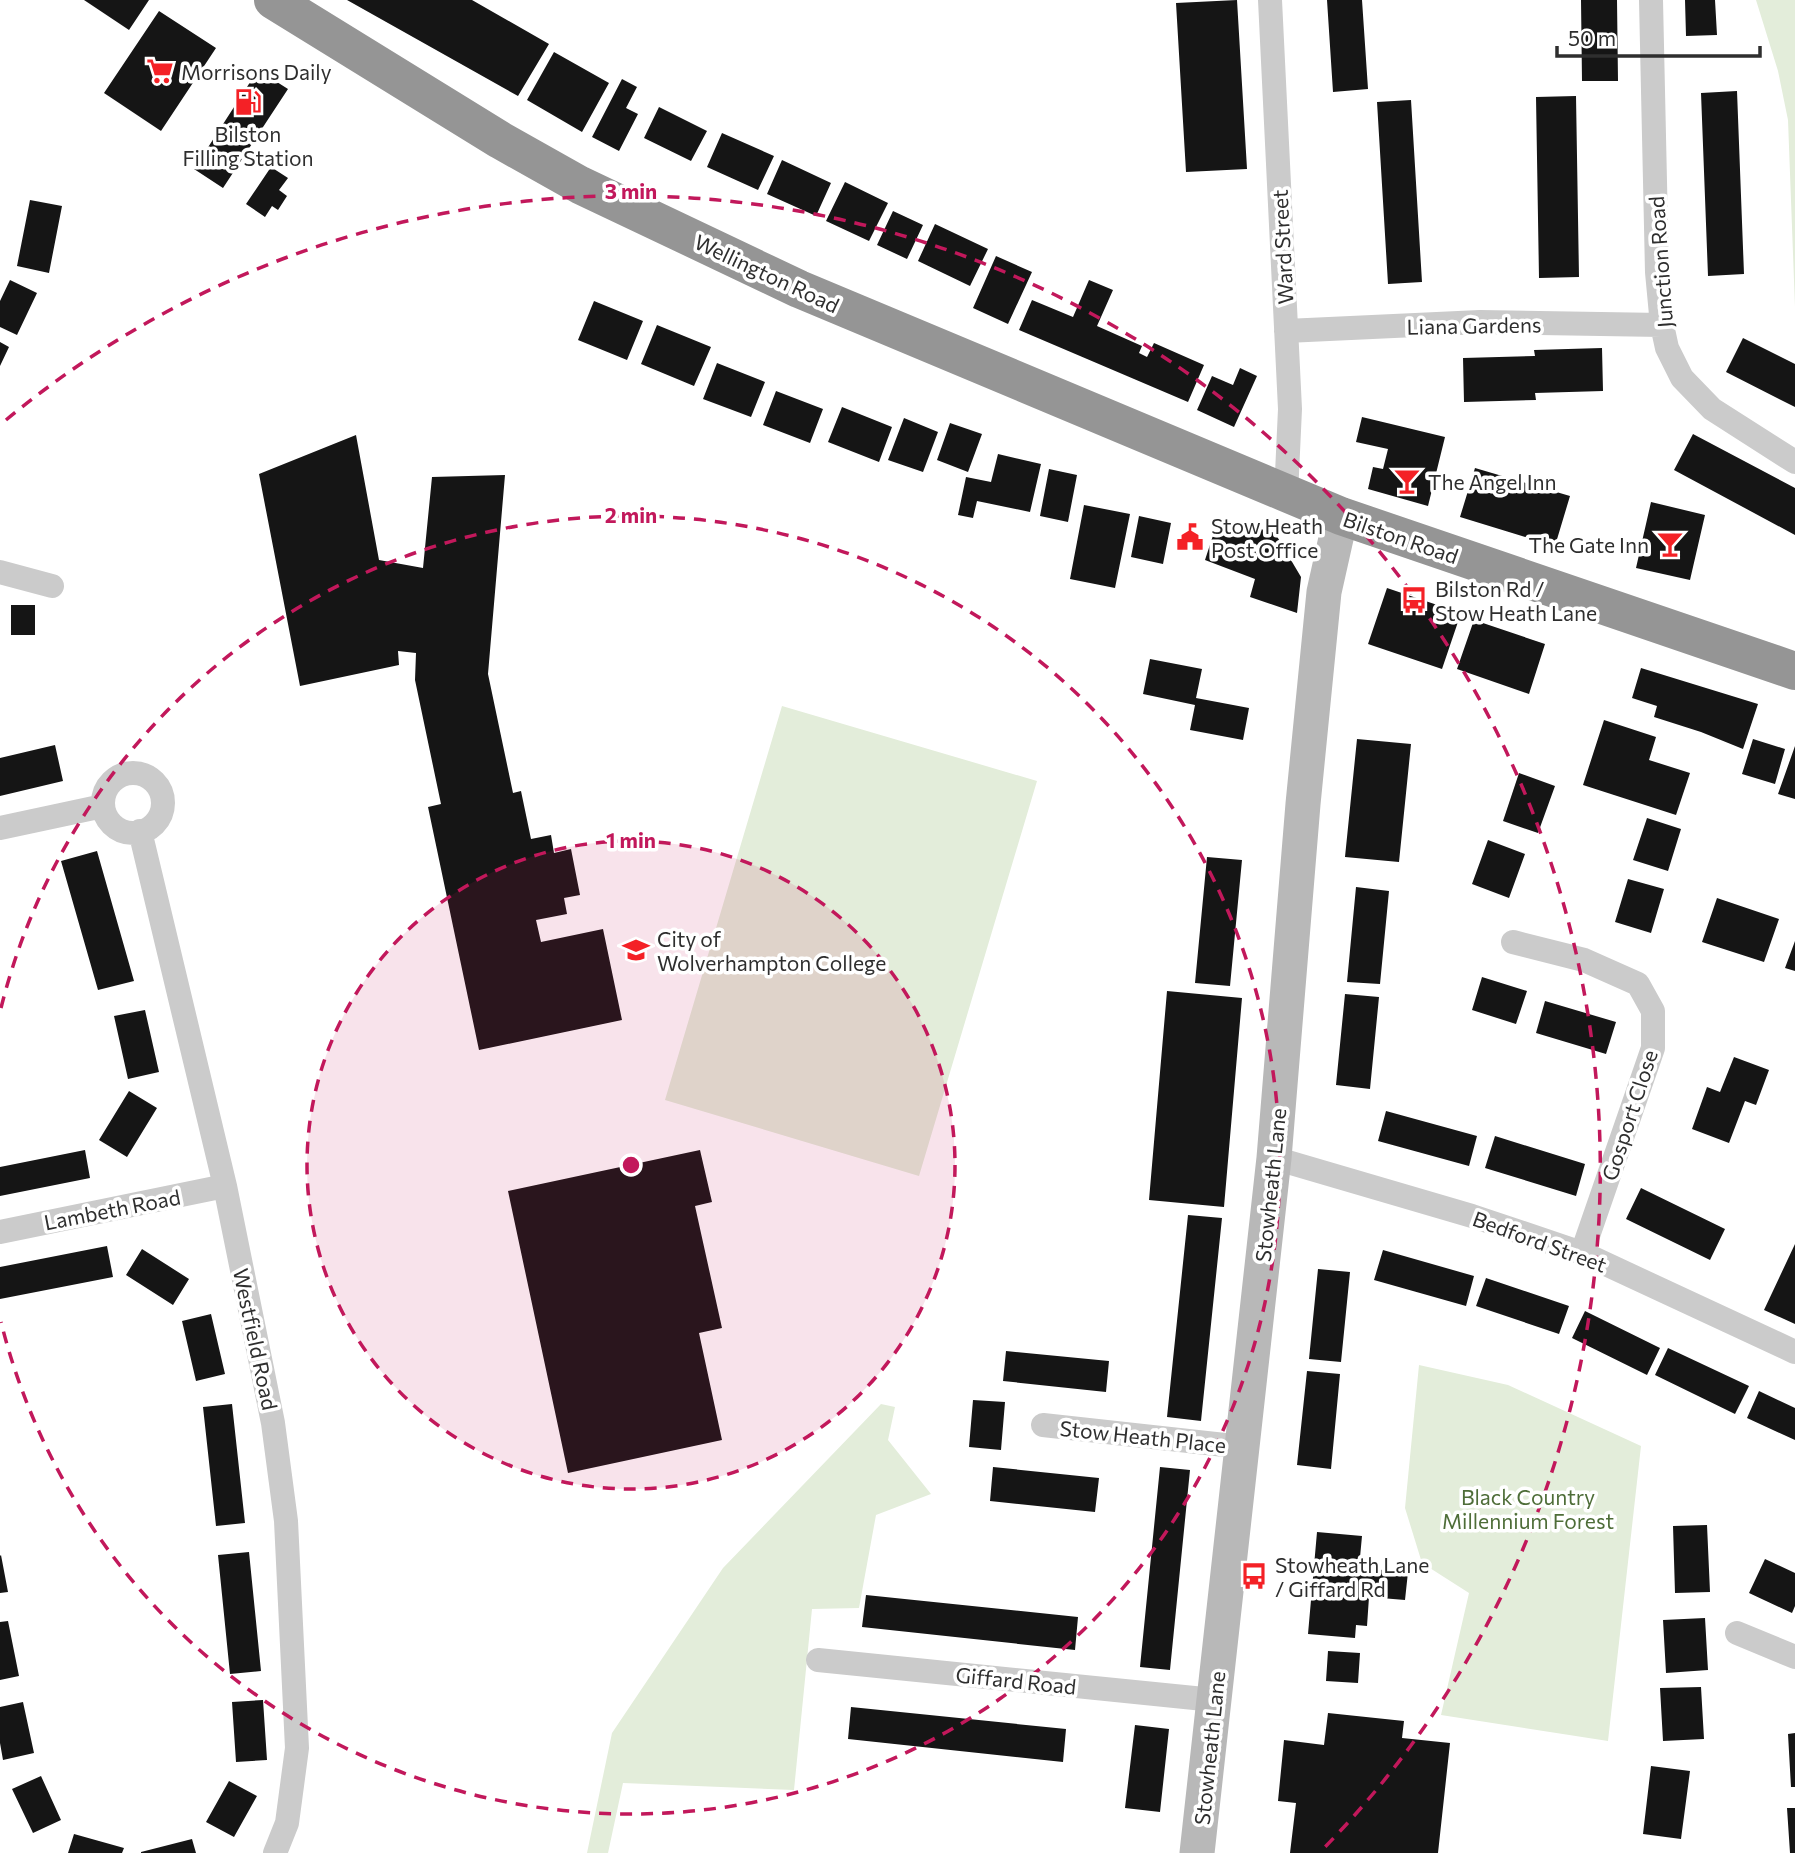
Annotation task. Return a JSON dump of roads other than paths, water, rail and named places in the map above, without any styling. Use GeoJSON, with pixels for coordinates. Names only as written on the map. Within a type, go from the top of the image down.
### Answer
{"type":"FeatureCollection","features":[{"type":"Feature","properties":{"kind":"highway","name":"Wellington Road"},"geometry":{"type":"LineString","coordinates":[[274,0],[500,140],[580,185],[799,289],[1286,495]]}},
{"type":"Feature","properties":{"kind":"highway","name":"Bilston Road"},"geometry":{"type":"LineString","coordinates":[[1286,495],[1340,516],[1795,671]]}},
{"type":"Feature","properties":{"kind":"street","name":"Ward Street"},"geometry":{"type":"LineString","coordinates":[[1270,0],[1290,409],[1286,495]]}},
{"type":"Feature","properties":{"kind":"street","name":"Junction Road"},"geometry":{"type":"LineString","coordinates":[[1651,0],[1657,272],[1667,348],[1682,378],[1712,409],[1795,462]]}},
{"type":"Feature","properties":{"kind":"street","name":"Liana Gardens"},"geometry":{"type":"LineString","coordinates":[[1286,331],[1480,323],[1662,325]]}},
{"type":"Feature","properties":{"kind":"street","name":"Stowheath Lane"},"geometry":{"type":"LineString","coordinates":[[1197,1853],[1274,1158],[1303,804],[1324,592],[1340,516]]}},
{"type":"Feature","properties":{"kind":"street"},"geometry":{"type":"LineString","coordinates":[[0,572],[52,586]]}},
{"type":"Feature","properties":{"kind":"street"},"geometry":{"type":"LineString","coordinates":[[132,773],[150,778],[162,793],[163,803],[157,821],[140,831],[130,832],[112,824],[103,806],[104,796],[114,780],[132,773]]}},
{"type":"Feature","properties":{"kind":"street"},"geometry":{"type":"LineString","coordinates":[[0,828],[103,806]]}},
{"type":"Feature","properties":{"kind":"street","name":"Westfield Road"},"geometry":{"type":"LineString","coordinates":[[140,831],[225,1186],[273,1423],[286,1521],[297,1748],[287,1823],[275,1853]]}},
{"type":"Feature","properties":{"kind":"street","name":"Gosport Close"},"geometry":{"type":"LineString","coordinates":[[1513,942],[1584,960],[1638,984],[1653,1011],[1653,1048],[1582,1253]]}},
{"type":"Feature","properties":{"kind":"street","name":"Bedford Street"},"geometry":{"type":"LineString","coordinates":[[1274,1158],[1472,1216],[1582,1253],[1795,1352]]}},
{"type":"Feature","properties":{"kind":"street","name":"Lambeth Road"},"geometry":{"type":"LineString","coordinates":[[0,1232],[225,1186]]}},
{"type":"Feature","properties":{"kind":"street","name":"Stow Heath Place"},"geometry":{"type":"LineString","coordinates":[[1042,1425],[1243,1447]]}},
{"type":"Feature","properties":{"kind":"street"},"geometry":{"type":"LineString","coordinates":[[1737,1633],[1795,1657]]}},
{"type":"Feature","properties":{"kind":"street","name":"Giffard Road"},"geometry":{"type":"LineString","coordinates":[[818,1660],[1214,1700]]}},
{"type":"Feature","properties":{"kind":"place","name":"Morrisons Daily"},"geometry":{"type":"Point","coordinates":[160,71]}},
{"type":"Feature","properties":{"kind":"place","name":"Bilston Filling Station"},"geometry":{"type":"Point","coordinates":[248,102]}},
{"type":"Feature","properties":{"kind":"place","name":"The Angel Inn"},"geometry":{"type":"Point","coordinates":[1407,481]}},
{"type":"Feature","properties":{"kind":"place","name":"Stow Heath Post Office"},"geometry":{"type":"Point","coordinates":[1190,537]}},
{"type":"Feature","properties":{"kind":"place","name":"The Gate Inn"},"geometry":{"type":"Point","coordinates":[1670,544]}},
{"type":"Feature","properties":{"kind":"place","name":"Bilston Rd / Stow Heath Lane"},"geometry":{"type":"Point","coordinates":[1414,600]}},
{"type":"Feature","properties":{"kind":"place","name":"City of Wolverhampton College"},"geometry":{"type":"Point","coordinates":[636,950]}},
{"type":"Feature","properties":{"kind":"place","name":"Stowheath Lane / Giffard Rd"},"geometry":{"type":"Point","coordinates":[1254,1576]}},
{"type":"Feature","properties":{"kind":"park label","name":"Black Country Millennium Forest"},"geometry":{"type":"Point","coordinates":[1528,1508]}}]}
